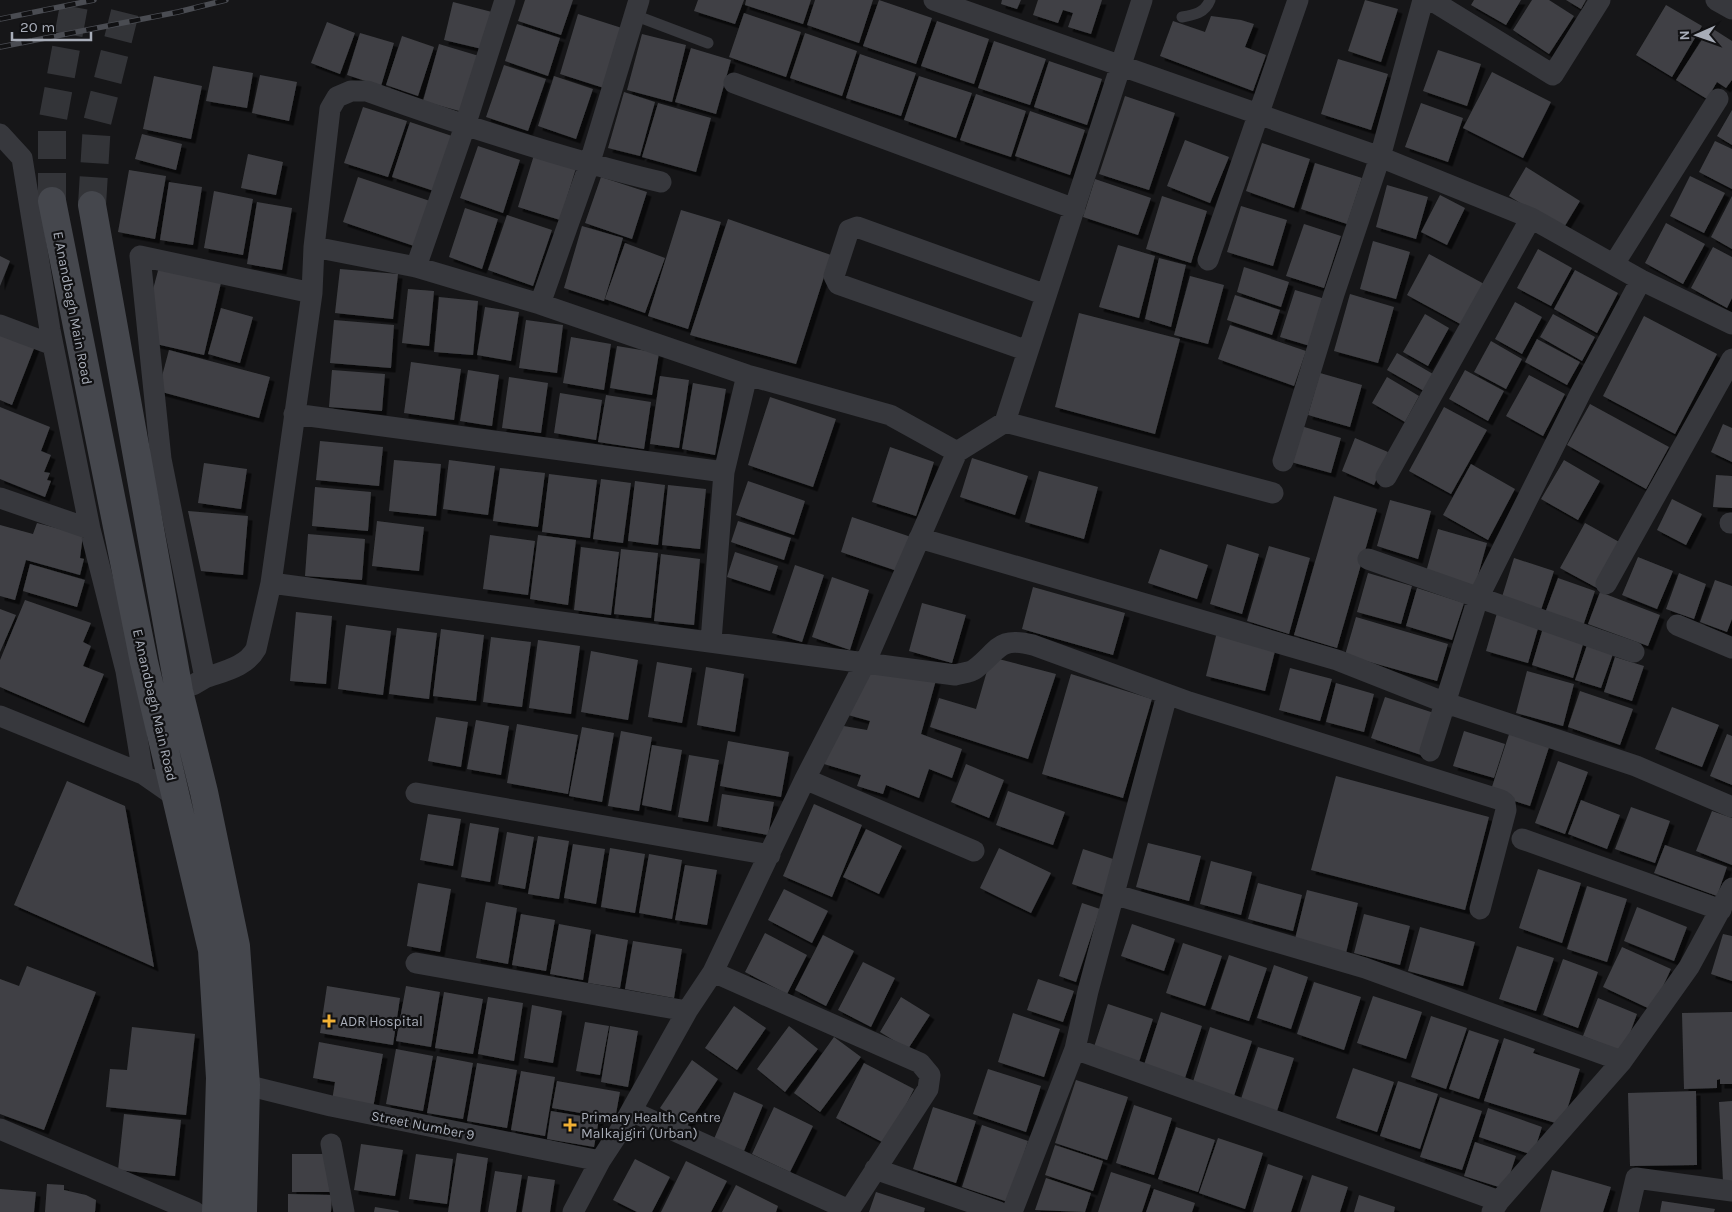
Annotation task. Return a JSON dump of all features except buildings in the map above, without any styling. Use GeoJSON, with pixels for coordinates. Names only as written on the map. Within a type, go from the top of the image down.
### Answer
{"type":"FeatureCollection","features":[{"type":"Feature","properties":{"kind":"street"},"geometry":{"type":"LineString","coordinates":[[416,267],[506,0]]}},
{"type":"Feature","properties":{"kind":"street"},"geometry":{"type":"LineString","coordinates":[[934,0],[1380,157],[1530,218],[1641,280],[1731,322]]}},
{"type":"Feature","properties":{"kind":"street"},"geometry":{"type":"LineString","coordinates":[[573,1212],[600,1161],[631,1111],[687,1011],[713,972],[805,779],[866,661],[957,452],[1005,422],[1075,209],[1119,65],[1142,0]]}},
{"type":"Feature","properties":{"kind":"street"},"geometry":{"type":"LineString","coordinates":[[1208,260],[1298,0]]}},
{"type":"Feature","properties":{"kind":"street"},"geometry":{"type":"LineString","coordinates":[[1283,461],[1334,294],[1380,157],[1423,0]]}},
{"type":"Feature","properties":{"kind":"street"},"geometry":{"type":"LineString","coordinates":[[1432,0],[1553,75],[1600,0]]}},
{"type":"Feature","properties":{"kind":"street"},"geometry":{"type":"LineString","coordinates":[[1716,0],[1732,9]]}},
{"type":"Feature","properties":{"kind":"street"},"geometry":{"type":"LineString","coordinates":[[540,304],[589,165],[636,8]]}},
{"type":"Feature","properties":{"kind":"street"},"geometry":{"type":"LineString","coordinates":[[734,83],[1075,209]]}},
{"type":"Feature","properties":{"kind":"street"},"geometry":{"type":"LineString","coordinates":[[180,691],[251,658],[256,649],[271,583],[312,293],[314,246],[330,109],[337,97],[351,91],[367,91],[465,126],[589,165],[661,182]]}},
{"type":"Feature","properties":{"kind":"street"},"geometry":{"type":"LineString","coordinates":[[1614,264],[1718,99]]}},
{"type":"Feature","properties":{"kind":"street"},"geometry":{"type":"LineString","coordinates":[[0,134],[22,158],[53,345],[90,529],[126,671],[143,774]]}},
{"type":"Feature","properties":{"kind":"street","name":"E Anandbagh Main Road"},"geometry":{"type":"LineString","coordinates":[[52,201],[144,662],[212,950],[220,1078],[216,1212]]}},
{"type":"Feature","properties":{"kind":"street","name":"E Anandbagh Main Road"},"geometry":{"type":"LineString","coordinates":[[92,205],[180,691],[204,792],[236,946],[246,1085],[244,1212]]}},
{"type":"Feature","properties":{"kind":"street"},"geometry":{"type":"LineString","coordinates":[[1386,476],[1530,218]]}},
{"type":"Feature","properties":{"kind":"street"},"geometry":{"type":"LineString","coordinates":[[1028,351],[838,284],[834,276],[849,230],[857,227],[1046,295]]}},
{"type":"Feature","properties":{"kind":"street"},"geometry":{"type":"LineString","coordinates":[[314,246],[416,267],[540,304],[747,375],[890,415],[957,452]]}},
{"type":"Feature","properties":{"kind":"street"},"geometry":{"type":"LineString","coordinates":[[205,678],[161,459],[140,256],[312,293]]}},
{"type":"Feature","properties":{"kind":"street"},"geometry":{"type":"LineString","coordinates":[[1430,751],[1478,598],[1581,392],[1641,280]]}},
{"type":"Feature","properties":{"kind":"street"},"geometry":{"type":"LineString","coordinates":[[0,325],[53,345]]}},
{"type":"Feature","properties":{"kind":"street"},"geometry":{"type":"LineString","coordinates":[[1606,584],[1732,359]]}},
{"type":"Feature","properties":{"kind":"street"},"geometry":{"type":"LineString","coordinates":[[711,641],[724,472],[747,375]]}},
{"type":"Feature","properties":{"kind":"street"},"geometry":{"type":"LineString","coordinates":[[294,414],[724,472]]}},
{"type":"Feature","properties":{"kind":"street"},"geometry":{"type":"LineString","coordinates":[[1005,422],[1273,493]]}},
{"type":"Feature","properties":{"kind":"street"},"geometry":{"type":"LineString","coordinates":[[0,498],[90,529]]}},
{"type":"Feature","properties":{"kind":"street"},"geometry":{"type":"LineString","coordinates":[[920,538],[1337,660],[1446,703],[1636,766],[1732,807]]}},
{"type":"Feature","properties":{"kind":"street"},"geometry":{"type":"LineString","coordinates":[[1368,559],[1634,652]]}},
{"type":"Feature","properties":{"kind":"street"},"geometry":{"type":"LineString","coordinates":[[271,583],[866,661],[955,675],[973,671],[996,647],[1016,641],[1033,645],[1167,695],[1501,800],[1505,804],[1506,810],[1480,909]]}},
{"type":"Feature","properties":{"kind":"street"},"geometry":{"type":"LineString","coordinates":[[1677,625],[1732,648]]}},
{"type":"Feature","properties":{"kind":"street"},"geometry":{"type":"LineString","coordinates":[[1012,1212],[1075,1049],[1088,991],[1116,895],[1167,695]]}},
{"type":"Feature","properties":{"kind":"street"},"geometry":{"type":"LineString","coordinates":[[0,716],[143,774],[176,797]]}},
{"type":"Feature","properties":{"kind":"street"},"geometry":{"type":"LineString","coordinates":[[805,779],[974,851]]}},
{"type":"Feature","properties":{"kind":"street"},"geometry":{"type":"LineString","coordinates":[[416,793],[770,855]]}},
{"type":"Feature","properties":{"kind":"street"},"geometry":{"type":"LineString","coordinates":[[1522,839],[1721,910]]}},
{"type":"Feature","properties":{"kind":"street"},"geometry":{"type":"LineString","coordinates":[[1075,1049],[1496,1207],[1622,1061],[1689,967],[1732,888]]}},
{"type":"Feature","properties":{"kind":"street"},"geometry":{"type":"LineString","coordinates":[[1116,895],[1365,968],[1622,1061]]}},
{"type":"Feature","properties":{"kind":"street"},"geometry":{"type":"LineString","coordinates":[[416,963],[687,1011]]}},
{"type":"Feature","properties":{"kind":"street"},"geometry":{"type":"LineString","coordinates":[[631,1111],[849,1211],[928,1089],[930,1075],[920,1064],[713,972]]}},
{"type":"Feature","properties":{"kind":"street","name":"Street Number 9"},"geometry":{"type":"LineString","coordinates":[[246,1085],[331,1106],[600,1161]]}},
{"type":"Feature","properties":{"kind":"street"},"geometry":{"type":"LineString","coordinates":[[0,1129],[195,1212]]}},
{"type":"Feature","properties":{"kind":"street"},"geometry":{"type":"LineString","coordinates":[[331,1144],[344,1212]]}},
{"type":"Feature","properties":{"kind":"street"},"geometry":{"type":"LineString","coordinates":[[875,1169],[1000,1212]]}},
{"type":"Feature","properties":{"kind":"street"},"geometry":{"type":"LineString","coordinates":[[1628,1212],[1636,1178],[1732,1191]]}},
{"type":"Feature","properties":{"kind":"lane"},"geometry":{"type":"LineString","coordinates":[[1182,17],[1196,15],[1208,5],[1210,0]]}},
{"type":"Feature","properties":{"kind":"lane"},"geometry":{"type":"LineString","coordinates":[[636,8],[708,43]]}},
{"type":"Feature","properties":{"kind":"tunnel"},"geometry":{"type":"LineString","coordinates":[[52,201],[52,124],[75,0]]}},
{"type":"Feature","properties":{"kind":"tunnel"},"geometry":{"type":"LineString","coordinates":[[92,205],[97,123],[128,0]]}},
{"type":"Feature","properties":{"kind":"railway"},"geometry":{"type":"LineString","coordinates":[[0,19],[94,0]]}},
{"type":"Feature","properties":{"kind":"railway"},"geometry":{"type":"LineString","coordinates":[[0,47],[178,12],[226,0]]}},
{"type":"Feature","properties":{"kind":"place","name":"ADR Hospital"},"geometry":{"type":"Point","coordinates":[329,1021]}},
{"type":"Feature","properties":{"kind":"place","name":"Primary Health Centre Malkajgiri (Urban)"},"geometry":{"type":"Point","coordinates":[570,1125]}}]}
